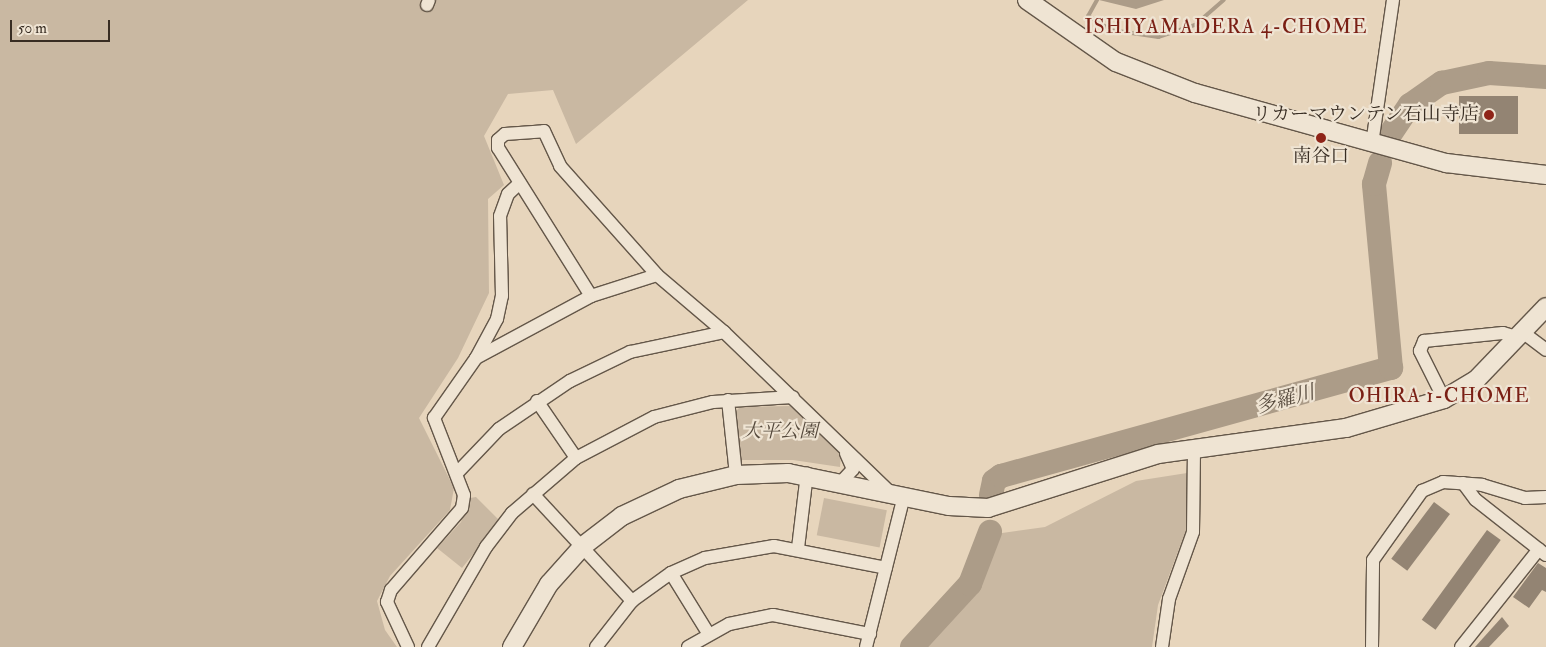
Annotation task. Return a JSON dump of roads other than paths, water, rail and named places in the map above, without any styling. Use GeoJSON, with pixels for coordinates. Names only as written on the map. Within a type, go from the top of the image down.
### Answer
{"type":"FeatureCollection","features":[{"type":"Feature","properties":{"kind":"main road"},"geometry":{"type":"LineString","coordinates":[[1027,0],[1087,46],[1143,75],[1372,144],[1471,168],[1546,175]]}},
{"type":"Feature","properties":{"kind":"main road"},"geometry":{"type":"LineString","coordinates":[[512,647],[549,584],[583,546],[648,501],[736,475],[807,474],[949,506],[988,508],[1138,459],[1194,448],[1346,428],[1444,399],[1476,380],[1518,334],[1546,307]]}},
{"type":"Feature","properties":{"kind":"street"},"geometry":{"type":"LineString","coordinates":[[1372,144],[1393,0]]}},
{"type":"Feature","properties":{"kind":"street"},"geometry":{"type":"LineString","coordinates":[[591,296],[498,148],[498,140],[541,129],[560,166],[657,275],[724,332],[841,445],[898,494],[886,568],[866,647]]}},
{"type":"Feature","properties":{"kind":"street"},"geometry":{"type":"LineString","coordinates":[[408,647],[387,602],[391,590],[462,508],[464,495],[457,472],[434,428],[434,418],[476,358],[497,319],[502,296],[502,204],[520,183]]}},
{"type":"Feature","properties":{"kind":"street"},"geometry":{"type":"LineString","coordinates":[[476,358],[591,296],[657,275]]}},
{"type":"Feature","properties":{"kind":"street"},"geometry":{"type":"LineString","coordinates":[[457,472],[499,429],[537,401],[630,352],[724,332]]}},
{"type":"Feature","properties":{"kind":"street"},"geometry":{"type":"LineString","coordinates":[[1444,399],[1420,350],[1424,342],[1503,333],[1518,334],[1546,350]]}},
{"type":"Feature","properties":{"kind":"street"},"geometry":{"type":"LineString","coordinates":[[428,647],[486,547],[533,494],[576,458],[654,417],[728,400],[793,397]]}},
{"type":"Feature","properties":{"kind":"street"},"geometry":{"type":"LineString","coordinates":[[728,400],[736,475]]}},
{"type":"Feature","properties":{"kind":"street"},"geometry":{"type":"LineString","coordinates":[[537,401],[576,458]]}},
{"type":"Feature","properties":{"kind":"street"},"geometry":{"type":"LineString","coordinates":[[841,445],[853,469],[842,481]]}},
{"type":"Feature","properties":{"kind":"street"},"geometry":{"type":"LineString","coordinates":[[1162,647],[1170,599],[1193,532],[1194,448]]}},
{"type":"Feature","properties":{"kind":"street"},"geometry":{"type":"LineString","coordinates":[[798,548],[807,474]]}},
{"type":"Feature","properties":{"kind":"street"},"geometry":{"type":"LineString","coordinates":[[1372,647],[1376,553],[1422,491],[1443,482],[1463,483],[1525,498],[1546,497]]}},
{"type":"Feature","properties":{"kind":"street"},"geometry":{"type":"LineString","coordinates":[[1461,647],[1542,552],[1476,500],[1463,483]]}},
{"type":"Feature","properties":{"kind":"street"},"geometry":{"type":"LineString","coordinates":[[533,494],[632,601]]}},
{"type":"Feature","properties":{"kind":"street"},"geometry":{"type":"LineString","coordinates":[[596,647],[632,601],[671,573],[734,551],[798,548],[886,568]]}},
{"type":"Feature","properties":{"kind":"street"},"geometry":{"type":"LineString","coordinates":[[671,573],[708,633]]}},
{"type":"Feature","properties":{"kind":"street"},"geometry":{"type":"LineString","coordinates":[[688,647],[708,633],[773,615],[870,634]]}},
{"type":"Feature","properties":{"kind":"waterway"},"geometry":{"type":"LineString","coordinates":[[1097,0],[1088,16],[1111,30],[1158,37],[1195,25],[1224,0]]}},
{"type":"Feature","properties":{"kind":"waterway","name":"多羅川"},"geometry":{"type":"LineString","coordinates":[[1391,133],[1410,105],[1442,83],[1489,73],[1546,77]]}},
{"type":"Feature","properties":{"kind":"waterway","name":"多羅川"},"geometry":{"type":"LineString","coordinates":[[991,495],[994,481],[1001,476],[1391,368],[1374,184],[1380,163]]}},
{"type":"Feature","properties":{"kind":"waterway","name":"多羅川"},"geometry":{"type":"LineString","coordinates":[[912,647],[970,584],[990,532]]}},
{"type":"Feature","properties":{"kind":"place","name":"リカーマウンテン石山寺店"},"geometry":{"type":"Point","coordinates":[1489,115]}},
{"type":"Feature","properties":{"kind":"place","name":"南谷口"},"geometry":{"type":"Point","coordinates":[1321,138]}},
{"type":"Feature","properties":{"kind":"district","name":"ISHIYAMADERA 4-CHOME"},"geometry":{"type":"Point","coordinates":[1226,26]}},
{"type":"Feature","properties":{"kind":"district","name":"OHIRA 1-CHOME"},"geometry":{"type":"Point","coordinates":[1439,395]}},
{"type":"Feature","properties":{"kind":"park label","name":"大平公園"},"geometry":{"type":"Point","coordinates":[780,432]}}]}
